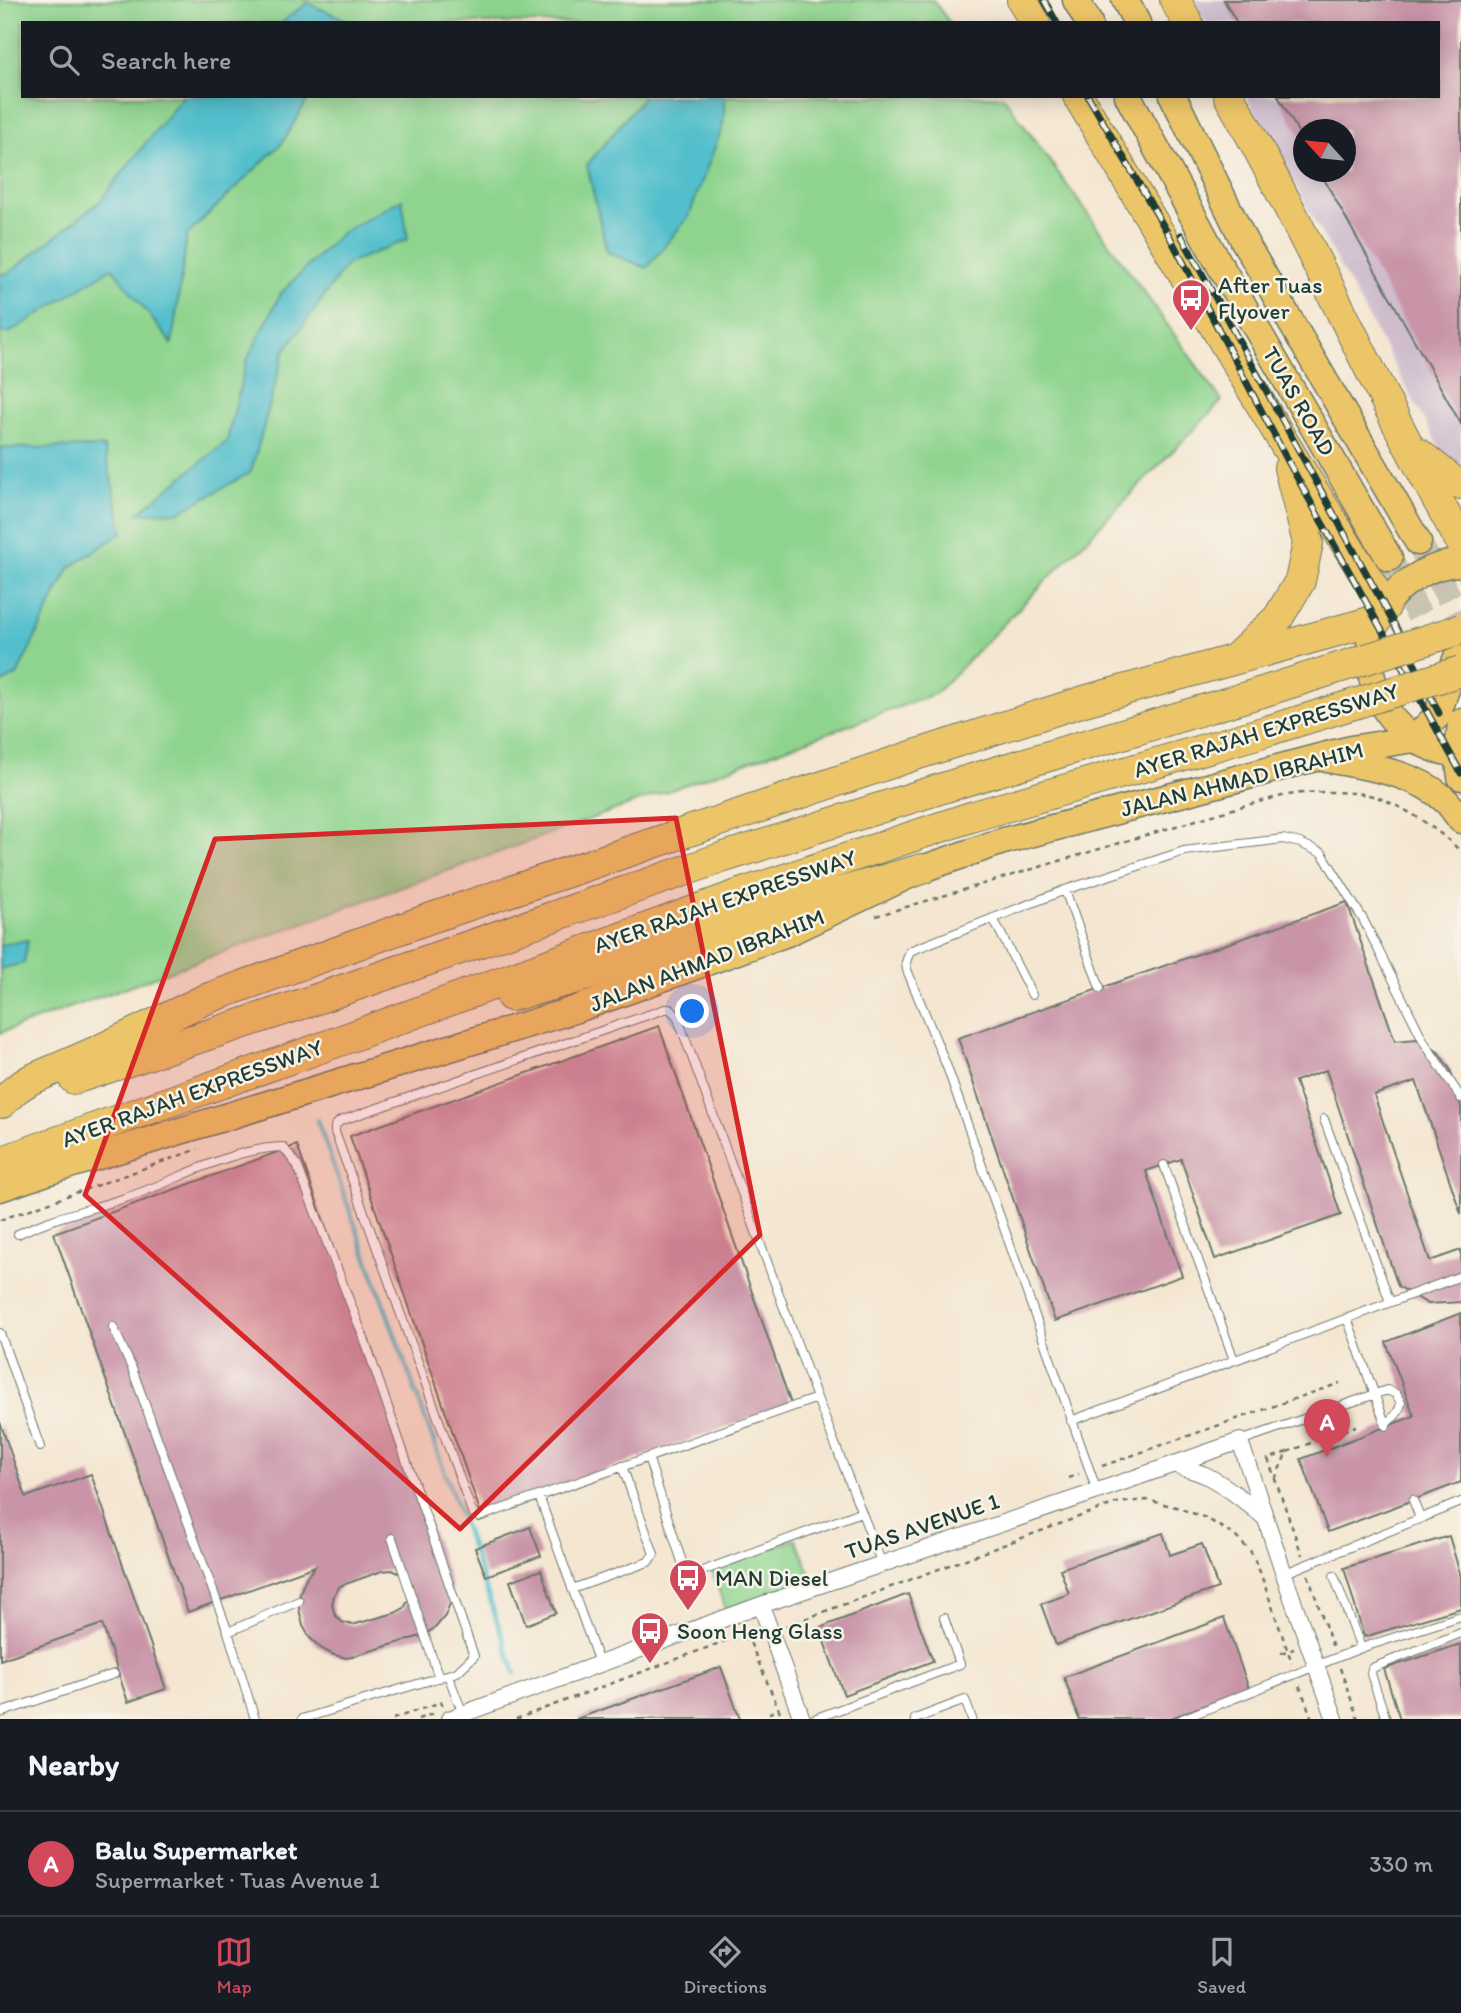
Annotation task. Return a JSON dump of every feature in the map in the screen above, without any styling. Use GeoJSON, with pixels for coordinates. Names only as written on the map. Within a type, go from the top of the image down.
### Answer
{"type":"FeatureCollection","features":[{"type":"Feature","properties":{"kind":"highway"},"geometry":{"type":"LineString","coordinates":[[1022,0],[1034,21]]}},
{"type":"Feature","properties":{"kind":"highway"},"geometry":{"type":"LineString","coordinates":[[1175,0],[1187,21]]}},
{"type":"Feature","properties":{"kind":"highway"},"geometry":{"type":"LineString","coordinates":[[1,1103],[30,1080],[206,999],[428,919],[912,756],[1096,697],[1236,658],[1381,613],[1284,443],[1079,98]]}},
{"type":"Feature","properties":{"kind":"highway"},"geometry":{"type":"LineString","coordinates":[[1230,98],[1269,166],[1409,447],[1461,542]]}},
{"type":"Feature","properties":{"kind":"highway"},"geometry":{"type":"LineString","coordinates":[[1236,658],[1278,618],[1300,582],[1308,543],[1284,443]]}},
{"type":"Feature","properties":{"kind":"highway"},"geometry":{"type":"LineString","coordinates":[[1409,447],[1453,481],[1461,484]]}},
{"type":"Feature","properties":{"kind":"highway","name":"AYER RAJAH EXPRESSWAY"},"geometry":{"type":"LineString","coordinates":[[1,1103],[309,1002],[722,858],[1461,629]]}},
{"type":"Feature","properties":{"kind":"highway","name":"AYER RAJAH EXPRESSWAY"},"geometry":{"type":"LineString","coordinates":[[0,1162],[792,876],[974,816],[1461,671]]}},
{"type":"Feature","properties":{"kind":"highway"},"geometry":{"type":"LineString","coordinates":[[323,1046],[610,969],[835,894],[922,869]]}},
{"type":"Feature","properties":{"kind":"main road"},"geometry":{"type":"LineString","coordinates":[[1076,0],[1088,21]]}},
{"type":"Feature","properties":{"kind":"main road"},"geometry":{"type":"LineString","coordinates":[[1125,0],[1136,21]]}},
{"type":"Feature","properties":{"kind":"main road","name":"TUAS ROAD"},"geometry":{"type":"LineString","coordinates":[[1129,98],[1218,262],[1390,558]]}},
{"type":"Feature","properties":{"kind":"main road","name":"TUAS ROAD"},"geometry":{"type":"LineString","coordinates":[[1174,98],[1244,241],[1418,542]]}},
{"type":"Feature","properties":{"kind":"main road"},"geometry":{"type":"LineString","coordinates":[[1461,563],[1451,563],[1425,571],[1402,586],[1381,613],[1371,642],[1370,664],[1373,687],[1382,708],[1413,740],[1460,762],[1461,722]]}},
{"type":"Feature","properties":{"kind":"main road"},"geometry":{"type":"LineString","coordinates":[[1413,740],[1437,716],[1461,645]]}},
{"type":"Feature","properties":{"kind":"main road","name":"JALAN AHMAD IBRAHIM"},"geometry":{"type":"LineString","coordinates":[[0,1188],[577,1009],[787,933],[922,869],[1000,842],[1351,749],[1413,740]]}},
{"type":"Feature","properties":{"kind":"main road"},"geometry":{"type":"LineString","coordinates":[[1319,757],[1385,771],[1419,783],[1446,801],[1461,820]]}},
{"type":"Feature","properties":{"kind":"street","name":"TUAS AVENUE 1"},"geometry":{"type":"LineString","coordinates":[[452,1714],[1240,1441]]}},
{"type":"Feature","properties":{"kind":"street"},"geometry":{"type":"LineString","coordinates":[[1240,1441],[1335,1719]]}},
{"type":"Feature","properties":{"kind":"street"},"geometry":{"type":"LineString","coordinates":[[1174,1464],[1206,1476],[1237,1494],[1264,1517]]}},
{"type":"Feature","properties":{"kind":"street"},"geometry":{"type":"LineString","coordinates":[[761,1605],[775,1629],[802,1719]]}},
{"type":"Feature","properties":{"kind":"lane"},"geometry":{"type":"LineString","coordinates":[[1097,1491],[947,1067],[907,970],[905,962],[910,951],[1065,890],[1184,851],[1283,839],[1300,842],[1322,853],[1364,921],[1424,1042],[1461,1098]]}},
{"type":"Feature","properties":{"kind":"lane"},"geometry":{"type":"LineString","coordinates":[[1065,890],[1100,988]]}},
{"type":"Feature","properties":{"kind":"lane"},"geometry":{"type":"LineString","coordinates":[[993,918],[1032,995]]}},
{"type":"Feature","properties":{"kind":"lane"},"geometry":{"type":"LineString","coordinates":[[817,1398],[479,1517],[472,1511],[335,1126],[340,1121],[670,1009],[677,1016],[817,1398],[882,1564]]}},
{"type":"Feature","properties":{"kind":"lane"},"geometry":{"type":"LineString","coordinates":[[1324,1119],[1390,1303]]}},
{"type":"Feature","properties":{"kind":"lane"},"geometry":{"type":"LineString","coordinates":[[18,1234],[38,1224],[125,1198],[231,1156],[264,1147],[283,1147],[297,1165],[365,1341],[474,1656],[457,1672],[302,1719]]}},
{"type":"Feature","properties":{"kind":"lane"},"geometry":{"type":"LineString","coordinates":[[1164,1165],[1234,1360]]}},
{"type":"Feature","properties":{"kind":"lane"},"geometry":{"type":"LineString","coordinates":[[1071,1421],[1461,1276]]}},
{"type":"Feature","properties":{"kind":"lane"},"geometry":{"type":"LineString","coordinates":[[1240,1441],[1375,1393],[1387,1390],[1396,1394],[1401,1403],[1393,1419],[1386,1425],[1375,1393],[1347,1318]]}},
{"type":"Feature","properties":{"kind":"lane"},"geometry":{"type":"LineString","coordinates":[[113,1327],[131,1366],[228,1632],[255,1719]]}},
{"type":"Feature","properties":{"kind":"lane"},"geometry":{"type":"LineString","coordinates":[[0,1333],[40,1447]]}},
{"type":"Feature","properties":{"kind":"lane"},"geometry":{"type":"LineString","coordinates":[[648,1457],[686,1575],[689,1576],[861,1512]]}},
{"type":"Feature","properties":{"kind":"lane"},"geometry":{"type":"LineString","coordinates":[[572,1589],[653,1558],[654,1554],[622,1466]]}},
{"type":"Feature","properties":{"kind":"lane"},"geometry":{"type":"LineString","coordinates":[[539,1496],[599,1663]]}},
{"type":"Feature","properties":{"kind":"lane"},"geometry":{"type":"LineString","coordinates":[[1413,1500],[1420,1518]]}},
{"type":"Feature","properties":{"kind":"lane"},"geometry":{"type":"LineString","coordinates":[[1283,1573],[1461,1502]]}},
{"type":"Feature","properties":{"kind":"lane"},"geometry":{"type":"LineString","coordinates":[[392,1538],[439,1678]]}},
{"type":"Feature","properties":{"kind":"lane"},"geometry":{"type":"LineString","coordinates":[[1334,1576],[1362,1648]]}},
{"type":"Feature","properties":{"kind":"lane"},"geometry":{"type":"LineString","coordinates":[[228,1632],[299,1601]]}},
{"type":"Feature","properties":{"kind":"lane"},"geometry":{"type":"LineString","coordinates":[[1182,1719],[1362,1648],[1461,1616]]}},
{"type":"Feature","properties":{"kind":"lane"},"geometry":{"type":"LineString","coordinates":[[814,1719],[960,1664],[944,1618]]}},
{"type":"Feature","properties":{"kind":"lane"},"geometry":{"type":"LineString","coordinates":[[1387,1719],[1371,1674],[1372,1668],[1461,1633]]}},
{"type":"Feature","properties":{"kind":"lane"},"geometry":{"type":"LineString","coordinates":[[0,1713],[114,1674]]}},
{"type":"Feature","properties":{"kind":"lane"},"geometry":{"type":"LineString","coordinates":[[448,1675],[452,1714]]}},
{"type":"Feature","properties":{"kind":"lane"},"geometry":{"type":"LineString","coordinates":[[915,1719],[965,1700],[972,1719]]}},
{"type":"Feature","properties":{"kind":"path"},"geometry":{"type":"LineString","coordinates":[[1069,1478],[1340,1383]]}},
{"type":"Feature","properties":{"kind":"path"},"geometry":{"type":"LineString","coordinates":[[1356,1426],[1268,1459],[1358,1719]]}},
{"type":"Feature","properties":{"kind":"path"},"geometry":{"type":"LineString","coordinates":[[1275,1479],[1287,1452]]}},
{"type":"Feature","properties":{"kind":"path"},"geometry":{"type":"LineString","coordinates":[[516,1719],[725,1641],[739,1638],[749,1640],[1116,1503],[1147,1500],[1206,1518],[1234,1535],[1251,1552],[1312,1719]]}},
{"type":"Feature","properties":{"kind":"path"},"geometry":{"type":"LineString","coordinates":[[749,1640],[783,1719]]}},
{"type":"Feature","properties":{"kind":"path"},"geometry":{"type":"LineString","coordinates":[[393,1719],[441,1702],[452,1714]]}},
{"type":"Feature","properties":{"kind":"highlighted area"},"geometry":{"type":"Polygon","coordinates":[[[676,818],[760,1235],[460,1529],[85,1195],[215,839],[676,818]]]}},
{"type":"Feature","properties":{"kind":"shaded area"},"geometry":{"type":"Polygon","coordinates":[[[1193,0],[1461,0],[1461,472],[1451,468],[1293,182],[1356,182],[1356,119],[1293,119],[1293,181],[1247,98],[1440,98],[1440,21],[1205,21],[1193,0]]]}},
{"type":"Feature","properties":{"kind":"green space"},"geometry":{"type":"Polygon","coordinates":[[[0,0],[933,0],[949,21],[21,21],[21,98],[1004,98],[1222,401],[935,694],[0,1033],[0,0]]]}},
{"type":"Feature","properties":{"kind":"green space"},"geometry":{"type":"Polygon","coordinates":[[[796,1539],[815,1585],[727,1615],[712,1570],[796,1539]]]}},
{"type":"Feature","properties":{"kind":"water"},"geometry":{"type":"Polygon","coordinates":[[[307,3],[349,21],[284,21],[307,3]]]}},
{"type":"Feature","properties":{"kind":"water"},"geometry":{"type":"Polygon","coordinates":[[[181,98],[309,98],[282,143],[187,235],[172,344],[112,268],[9,333],[0,332],[0,275],[10,272],[99,202],[181,98]]]}},
{"type":"Feature","properties":{"kind":"water"},"geometry":{"type":"Polygon","coordinates":[[[642,98],[725,98],[723,125],[689,216],[647,268],[607,252],[587,165],[642,98]]]}},
{"type":"Feature","properties":{"kind":"water"},"geometry":{"type":"Polygon","coordinates":[[[402,199],[408,239],[347,264],[284,352],[251,472],[179,512],[138,513],[227,441],[246,362],[281,293],[340,234],[402,199]]]}},
{"type":"Feature","properties":{"kind":"water"},"geometry":{"type":"Polygon","coordinates":[[[104,447],[123,532],[69,568],[17,675],[0,684],[0,448],[104,447]]]}},
{"type":"Feature","properties":{"kind":"water"},"geometry":{"type":"Polygon","coordinates":[[[28,940],[24,963],[0,969],[0,945],[28,940]]]}},
{"type":"Feature","properties":{"kind":"building"},"geometry":{"type":"Polygon","coordinates":[[[1224,0],[1461,0],[1461,424],[1326,182],[1356,182],[1356,119],[1293,119],[1293,123],[1279,98],[1440,98],[1440,21],[1236,21],[1224,0]]]}},
{"type":"Feature","properties":{"kind":"building"},"geometry":{"type":"Polygon","coordinates":[[[1347,902],[1395,1041],[1417,1039],[1438,1052],[1450,1069],[1461,1106],[1461,1214],[1416,1081],[1374,1095],[1430,1261],[1461,1250],[1461,1302],[1428,1304],[1398,1286],[1326,1070],[1295,1081],[1341,1215],[1215,1259],[1181,1159],[1146,1171],[1182,1276],[1055,1321],[958,1038],[1347,902]]]}},
{"type":"Feature","properties":{"kind":"building"},"geometry":{"type":"Polygon","coordinates":[[[659,1026],[791,1404],[481,1514],[350,1136],[659,1026]]]}},
{"type":"Feature","properties":{"kind":"building"},"geometry":{"type":"Polygon","coordinates":[[[297,1145],[452,1587],[451,1601],[445,1616],[436,1627],[424,1635],[347,1658],[322,1649],[310,1638],[303,1626],[299,1609],[300,1593],[315,1566],[188,1612],[54,1233],[297,1145]],[[392,1570],[382,1571],[340,1586],[332,1605],[335,1615],[342,1622],[352,1625],[404,1608],[409,1599],[401,1574],[392,1570]]]}},
{"type":"Feature","properties":{"kind":"building"},"geometry":{"type":"Polygon","coordinates":[[[1461,1313],[1461,1482],[1328,1532],[1301,1459],[1414,1416],[1386,1342],[1461,1313]]]}},
{"type":"Feature","properties":{"kind":"building"},"geometry":{"type":"Polygon","coordinates":[[[0,1422],[26,1497],[91,1474],[166,1689],[128,1702],[102,1624],[0,1660],[0,1422]]]}},
{"type":"Feature","properties":{"kind":"building"},"geometry":{"type":"Polygon","coordinates":[[[530,1527],[541,1556],[486,1576],[475,1548],[530,1527]]]}},
{"type":"Feature","properties":{"kind":"building"},"geometry":{"type":"Polygon","coordinates":[[[1163,1533],[1170,1555],[1202,1544],[1218,1588],[1056,1645],[1041,1604],[1069,1594],[1060,1569],[1163,1533]]]}},
{"type":"Feature","properties":{"kind":"building"},"geometry":{"type":"Polygon","coordinates":[[[1449,1536],[1461,1577],[1461,1608],[1364,1637],[1344,1568],[1449,1536]]]}},
{"type":"Feature","properties":{"kind":"building"},"geometry":{"type":"Polygon","coordinates":[[[541,1570],[556,1613],[526,1625],[510,1581],[541,1570]]]}},
{"type":"Feature","properties":{"kind":"building"},"geometry":{"type":"Polygon","coordinates":[[[908,1594],[933,1661],[844,1695],[819,1628],[908,1594]]]}},
{"type":"Feature","properties":{"kind":"building"},"geometry":{"type":"Polygon","coordinates":[[[1224,1618],[1249,1689],[1168,1719],[1079,1719],[1064,1677],[1224,1618]]]}},
{"type":"Feature","properties":{"kind":"building"},"geometry":{"type":"Polygon","coordinates":[[[1461,1644],[1461,1719],[1400,1719],[1384,1669],[1461,1644]]]}},
{"type":"Feature","properties":{"kind":"building"},"geometry":{"type":"Polygon","coordinates":[[[721,1667],[740,1719],[576,1719],[721,1667]]]}},
{"type":"Feature","properties":{"kind":"waterway"},"geometry":{"type":"LineString","coordinates":[[317,1120],[515,1673]]}},
{"type":"Feature","properties":{"kind":"tunnel"},"geometry":{"type":"LineString","coordinates":[[1418,542],[1461,619]]}},
{"type":"Feature","properties":{"kind":"tunnel"},"geometry":{"type":"LineString","coordinates":[[1389,558],[1461,695]]}},
{"type":"Feature","properties":{"kind":"railway"},"geometry":{"type":"LineString","coordinates":[[1044,0],[1056,21]]}},
{"type":"Feature","properties":{"kind":"railway"},"geometry":{"type":"LineString","coordinates":[[1089,98],[1171,239],[1289,463],[1461,773]]}},
{"type":"Feature","properties":{"kind":"railway"},"geometry":{"type":"LineString","coordinates":[[1181,235],[1399,633],[1439,713]]}},
{"type":"Feature","properties":{"kind":"place","name":"After Tuas Flyover"},"geometry":{"type":"Point","coordinates":[1191,332]}},
{"type":"Feature","properties":{"kind":"place","name":"Balu Supermarket"},"geometry":{"type":"Point","coordinates":[1327,1457]}},
{"type":"Feature","properties":{"kind":"place","name":"MAN Diesel"},"geometry":{"type":"Point","coordinates":[688,1612]}},
{"type":"Feature","properties":{"kind":"place","name":"Soon Heng Glass"},"geometry":{"type":"Point","coordinates":[650,1665]}}]}
